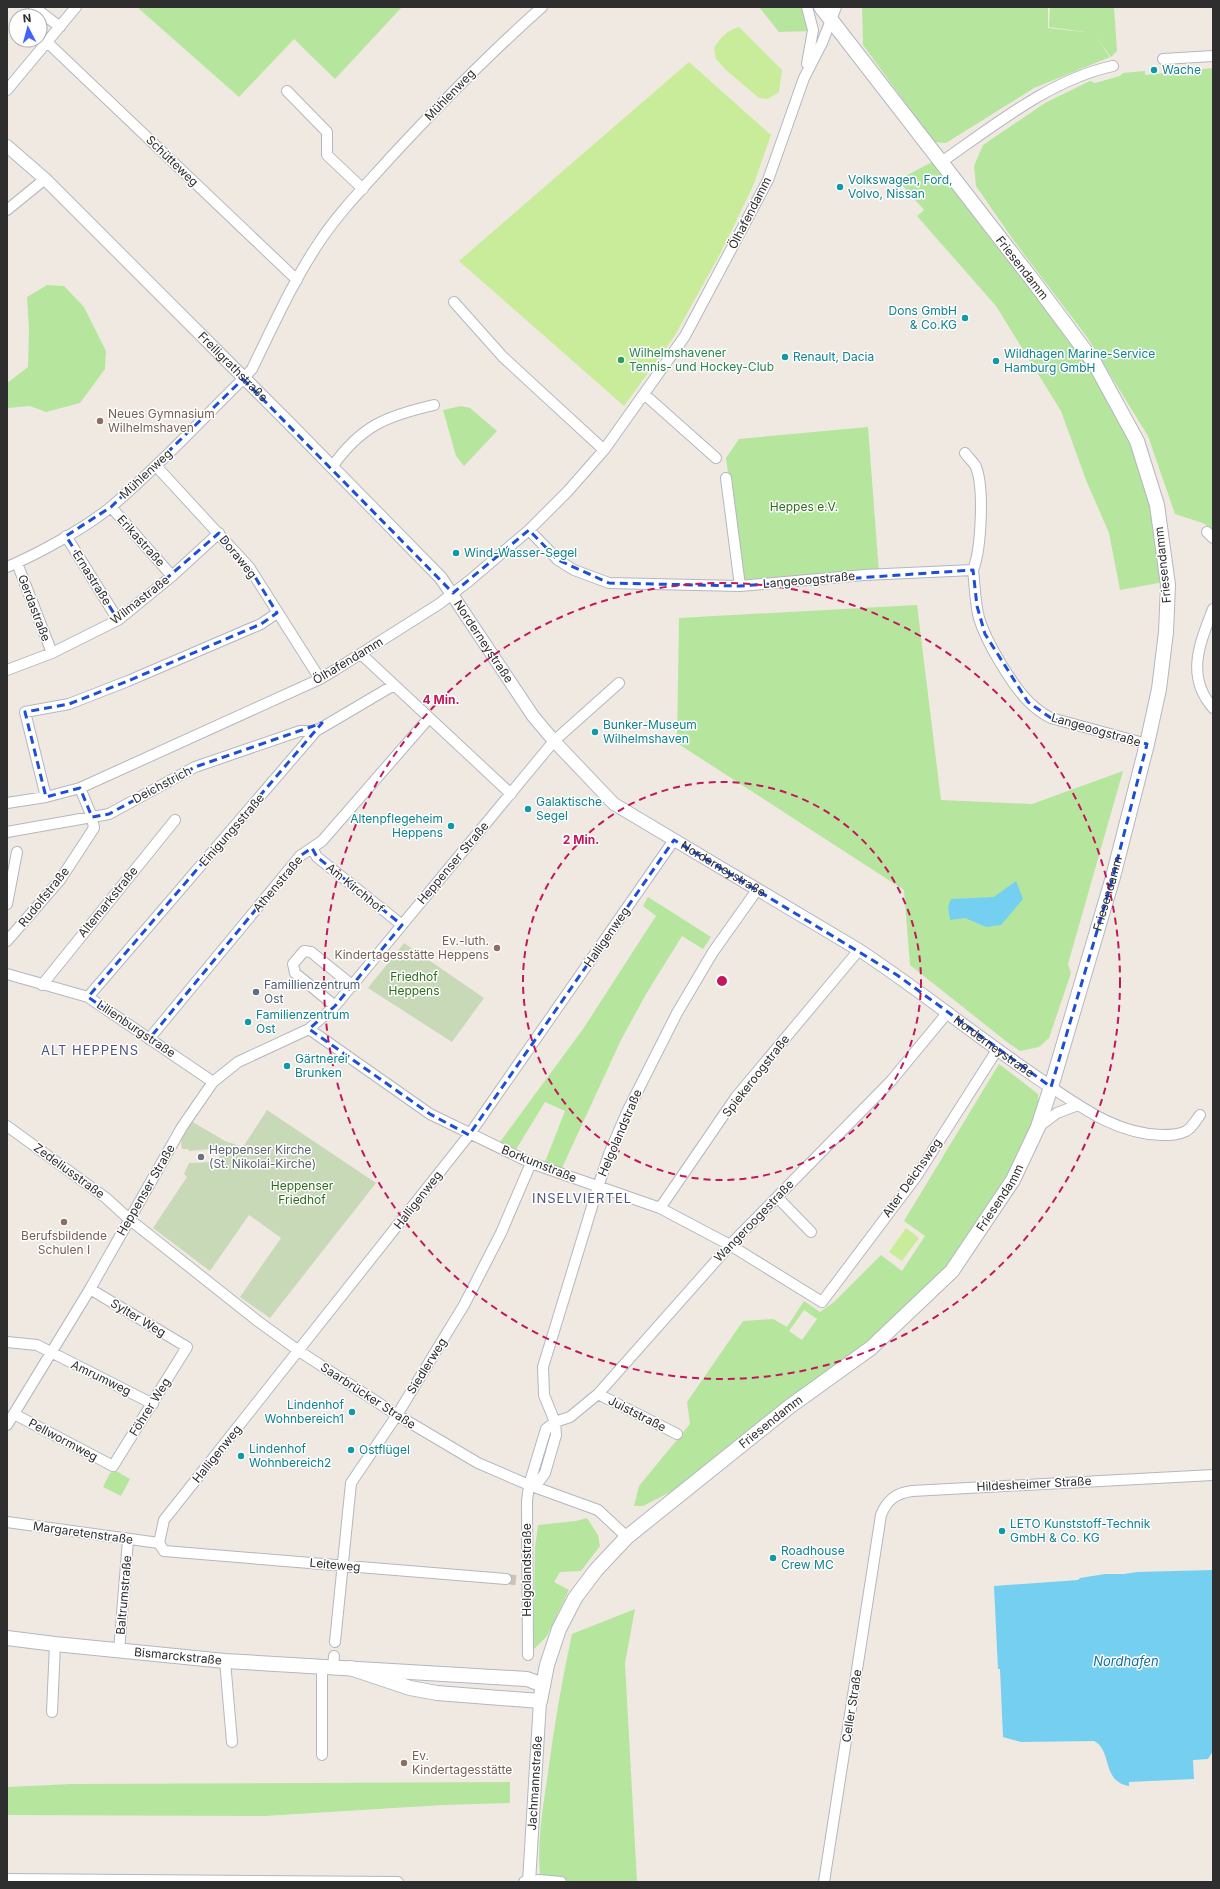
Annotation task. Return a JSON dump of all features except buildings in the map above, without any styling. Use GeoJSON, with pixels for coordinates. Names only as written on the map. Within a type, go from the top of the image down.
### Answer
{"type":"FeatureCollection","features":[{"type":"Feature","properties":{"kind":"main road","name":"Friesendamm"},"geometry":{"type":"LineString","coordinates":[[821,7],[833,13]]}},
{"type":"Feature","properties":{"kind":"main road","name":"Friesendamm"},"geometry":{"type":"LineString","coordinates":[[542,1685],[559,1629],[575,1598],[596,1570],[627,1537],[790,1407],[871,1348],[952,1271],[1013,1180],[1038,1127],[1113,877],[1147,744],[1163,660],[1168,598],[1157,505],[1136,441],[1095,364],[1034,282],[940,163],[833,13],[824,7]]}},
{"type":"Feature","properties":{"kind":"main road","name":"Bismarckstraße"},"geometry":{"type":"LineString","coordinates":[[7,1638],[225,1661],[330,1663],[410,1688],[437,1693],[540,1701]]}},
{"type":"Feature","properties":{"kind":"main road"},"geometry":{"type":"LineString","coordinates":[[527,1679],[538,1675],[547,1665]]}},
{"type":"Feature","properties":{"kind":"main road","name":"Bismarckstraße"},"geometry":{"type":"LineString","coordinates":[[350,1668],[527,1679],[542,1685]]}},
{"type":"Feature","properties":{"kind":"main road","name":"Jachmannstraße"},"geometry":{"type":"LineString","coordinates":[[540,1701],[542,1685]]}},
{"type":"Feature","properties":{"kind":"street"},"geometry":{"type":"LineString","coordinates":[[34,7],[60,27]]}},
{"type":"Feature","properties":{"kind":"street"},"geometry":{"type":"LineString","coordinates":[[48,41],[76,7]]}},
{"type":"Feature","properties":{"kind":"street","name":"Mühlenweg"},"geometry":{"type":"LineString","coordinates":[[12,565],[66,536],[111,507],[156,466],[243,379],[252,369],[297,280],[321,240],[363,189],[480,64],[542,7]]}},
{"type":"Feature","properties":{"kind":"street"},"geometry":{"type":"LineString","coordinates":[[804,78],[814,30],[807,7]]}},
{"type":"Feature","properties":{"kind":"street","name":"Ölhafendamm"},"geometry":{"type":"LineString","coordinates":[[7,803],[46,797],[80,788],[320,679],[361,654],[453,593],[529,530],[568,491],[604,450],[685,336],[768,180],[804,78],[822,43],[833,13]]}},
{"type":"Feature","properties":{"kind":"street","name":"Schütteweg"},"geometry":{"type":"LineString","coordinates":[[48,43],[297,280]]}},
{"type":"Feature","properties":{"kind":"street"},"geometry":{"type":"LineString","coordinates":[[7,90],[42,48]]}},
{"type":"Feature","properties":{"kind":"street"},"geometry":{"type":"LineString","coordinates":[[1163,59],[1213,56]]}},
{"type":"Feature","properties":{"kind":"street"},"geometry":{"type":"LineString","coordinates":[[940,163],[1043,94],[1087,74],[1113,66]]}},
{"type":"Feature","properties":{"kind":"street"},"geometry":{"type":"LineString","coordinates":[[287,90],[326,132],[327,155],[363,189]]}},
{"type":"Feature","properties":{"kind":"street","name":"Freiligrathstraße"},"geometry":{"type":"LineString","coordinates":[[7,146],[45,179],[441,578],[453,593]]}},
{"type":"Feature","properties":{"kind":"street"},"geometry":{"type":"LineString","coordinates":[[7,210],[45,179]]}},
{"type":"Feature","properties":{"kind":"street"},"geometry":{"type":"LineString","coordinates":[[454,302],[503,357],[604,450]]}},
{"type":"Feature","properties":{"kind":"street"},"geometry":{"type":"LineString","coordinates":[[644,394],[716,458]]}},
{"type":"Feature","properties":{"kind":"street"},"geometry":{"type":"LineString","coordinates":[[332,468],[347,448],[364,431],[399,413],[434,404]]}},
{"type":"Feature","properties":{"kind":"street","name":"Langeoogstraße"},"geometry":{"type":"LineString","coordinates":[[965,453],[977,471],[981,510],[978,557],[973,570],[977,606],[985,634],[1007,673],[1028,702],[1039,712],[1052,718],[1147,744]]}},
{"type":"Feature","properties":{"kind":"street","name":"Doraweg"},"geometry":{"type":"LineString","coordinates":[[156,466],[249,567],[320,679]]}},
{"type":"Feature","properties":{"kind":"street"},"geometry":{"type":"LineString","coordinates":[[726,478],[740,586]]}},
{"type":"Feature","properties":{"kind":"street","name":"Erikastraße"},"geometry":{"type":"LineString","coordinates":[[111,507],[172,576]]}},
{"type":"Feature","properties":{"kind":"street","name":"Langeoogstraße"},"geometry":{"type":"LineString","coordinates":[[529,530],[558,560],[574,570],[609,583],[740,586],[864,575],[973,570]]}},
{"type":"Feature","properties":{"kind":"street","name":"Wilmastraße"},"geometry":{"type":"LineString","coordinates":[[7,670],[52,653],[118,620],[172,576],[219,533]]}},
{"type":"Feature","properties":{"kind":"street","name":"Ernastraße"},"geometry":{"type":"LineString","coordinates":[[66,536],[118,620]]}},
{"type":"Feature","properties":{"kind":"street","name":"Gerdastraße"},"geometry":{"type":"LineString","coordinates":[[12,565],[52,653]]}},
{"type":"Feature","properties":{"kind":"street","name":"Norderneystraße"},"geometry":{"type":"LineString","coordinates":[[453,593],[513,687],[554,741],[614,804],[859,950],[948,1012],[997,1050],[1051,1087]]}},
{"type":"Feature","properties":{"kind":"street"},"geometry":{"type":"LineString","coordinates":[[1213,609],[1198,647],[1197,669],[1202,691],[1213,708]]}},
{"type":"Feature","properties":{"kind":"street"},"geometry":{"type":"LineString","coordinates":[[46,797],[24,712],[69,704],[128,682],[261,624],[277,613]]}},
{"type":"Feature","properties":{"kind":"street"},"geometry":{"type":"LineString","coordinates":[[361,654],[511,794]]}},
{"type":"Feature","properties":{"kind":"street","name":"Heppenser Straße"},"geometry":{"type":"LineString","coordinates":[[7,1425],[49,1353],[90,1289],[182,1127],[213,1082],[238,1062],[309,1029],[336,1006],[554,741],[618,683]]}},
{"type":"Feature","properties":{"kind":"street","name":"Einigungsstraße"},"geometry":{"type":"LineString","coordinates":[[88,997],[316,730],[394,685]]}},
{"type":"Feature","properties":{"kind":"street","name":"Athenstraße"},"geometry":{"type":"LineString","coordinates":[[149,1039],[300,856],[322,841],[429,718]]}},
{"type":"Feature","properties":{"kind":"street","name":"Deichstrich"},"geometry":{"type":"LineString","coordinates":[[7,832],[109,814],[195,768],[300,731],[316,730]]}},
{"type":"Feature","properties":{"kind":"street"},"geometry":{"type":"LineString","coordinates":[[80,788],[92,817]]}},
{"type":"Feature","properties":{"kind":"street","name":"Rudolfstraße"},"geometry":{"type":"LineString","coordinates":[[7,941],[60,880],[94,828],[92,817]]}},
{"type":"Feature","properties":{"kind":"street","name":"Altemarkstraße"},"geometry":{"type":"LineString","coordinates":[[42,985],[176,820]]}},
{"type":"Feature","properties":{"kind":"street","name":"Halligenweg"},"geometry":{"type":"LineString","coordinates":[[161,1547],[164,1520],[469,1135],[674,840]]}},
{"type":"Feature","properties":{"kind":"street","name":"Am Kirchhof"},"geometry":{"type":"LineString","coordinates":[[312,848],[316,857],[402,925]]}},
{"type":"Feature","properties":{"kind":"street"},"geometry":{"type":"LineString","coordinates":[[7,904],[17,852]]}},
{"type":"Feature","properties":{"kind":"street","name":"Helgolandstraße"},"geometry":{"type":"LineString","coordinates":[[528,1655],[524,1581],[529,1485],[540,1480],[546,1472],[556,1435],[555,1422],[544,1395],[544,1367],[598,1187],[609,1154],[627,1112],[677,1013],[713,952],[757,890]]}},
{"type":"Feature","properties":{"kind":"street","name":"Spiekeroogstraße"},"geometry":{"type":"LineString","coordinates":[[660,1208],[736,1097],[859,950]]}},
{"type":"Feature","properties":{"kind":"street"},"geometry":{"type":"LineString","coordinates":[[336,1006],[296,972],[293,964],[304,951],[311,952],[353,986]]}},
{"type":"Feature","properties":{"kind":"street","name":"Lilienburgstraße"},"geometry":{"type":"LineString","coordinates":[[7,974],[88,997],[149,1039],[161,1045],[213,1082]]}},
{"type":"Feature","properties":{"kind":"street","name":"Wangeroogestraße"},"geometry":{"type":"LineString","coordinates":[[555,1422],[570,1418],[598,1394],[730,1245],[891,1081],[948,1012]]}},
{"type":"Feature","properties":{"kind":"street","name":"Borkumstraße"},"geometry":{"type":"LineString","coordinates":[[309,1029],[430,1114],[469,1135],[531,1163],[660,1208],[730,1245],[822,1302]]}},
{"type":"Feature","properties":{"kind":"street","name":"Alter Deichsweg"},"geometry":{"type":"LineString","coordinates":[[822,1302],[916,1177],[997,1050]]}},
{"type":"Feature","properties":{"kind":"street"},"geometry":{"type":"LineString","coordinates":[[1051,1087],[1078,1105],[1116,1126],[1130,1131],[1156,1135],[1184,1132],[1200,1115]]}},
{"type":"Feature","properties":{"kind":"street"},"geometry":{"type":"LineString","coordinates":[[1038,1127],[1057,1113],[1078,1105]]}},
{"type":"Feature","properties":{"kind":"street","name":"Zedeliusstraße"},"geometry":{"type":"LineString","coordinates":[[7,1126],[106,1198],[129,1218]]}},
{"type":"Feature","properties":{"kind":"street","name":"Siedlerweg"},"geometry":{"type":"LineString","coordinates":[[335,1642],[351,1483],[396,1415],[464,1305],[501,1233],[531,1163]]}},
{"type":"Feature","properties":{"kind":"street"},"geometry":{"type":"LineString","coordinates":[[777,1197],[811,1232]]}},
{"type":"Feature","properties":{"kind":"street","name":"Saarbrücker Straße"},"geometry":{"type":"LineString","coordinates":[[129,1218],[259,1322],[299,1351],[396,1415],[478,1463],[529,1485],[598,1510],[627,1537]]}},
{"type":"Feature","properties":{"kind":"street","name":"Sylter Weg"},"geometry":{"type":"LineString","coordinates":[[90,1289],[187,1347]]}},
{"type":"Feature","properties":{"kind":"street","name":"Amrumweg"},"geometry":{"type":"LineString","coordinates":[[7,1342],[37,1346],[153,1404]]}},
{"type":"Feature","properties":{"kind":"street","name":"Föhrer Weg"},"geometry":{"type":"LineString","coordinates":[[113,1466],[153,1404],[187,1347]]}},
{"type":"Feature","properties":{"kind":"street","name":"Juiststraße"},"geometry":{"type":"LineString","coordinates":[[598,1394],[677,1434]]}},
{"type":"Feature","properties":{"kind":"street","name":"Pellwormweg"},"geometry":{"type":"LineString","coordinates":[[14,1414],[113,1466]]}},
{"type":"Feature","properties":{"kind":"street","name":"Hildesheimer Straße"},"geometry":{"type":"LineString","coordinates":[[879,1530],[884,1507],[896,1495],[905,1492],[1213,1475]]}},
{"type":"Feature","properties":{"kind":"street","name":"Margaretenstraße"},"geometry":{"type":"LineString","coordinates":[[7,1522],[128,1540],[161,1547]]}},
{"type":"Feature","properties":{"kind":"street","name":"Celler Straße"},"geometry":{"type":"LineString","coordinates":[[824,1882],[879,1530]]}},
{"type":"Feature","properties":{"kind":"street","name":"Baltrumstraße"},"geometry":{"type":"LineString","coordinates":[[119,1651],[128,1540]]}},
{"type":"Feature","properties":{"kind":"street","name":"Leiteweg"},"geometry":{"type":"LineString","coordinates":[[161,1547],[343,1566],[506,1580]]}},
{"type":"Feature","properties":{"kind":"street"},"geometry":{"type":"LineString","coordinates":[[52,1712],[55,1644]]}},
{"type":"Feature","properties":{"kind":"street"},"geometry":{"type":"LineString","coordinates":[[225,1661],[232,1742]]}},
{"type":"Feature","properties":{"kind":"street"},"geometry":{"type":"LineString","coordinates":[[322,1755],[330,1663]]}},
{"type":"Feature","properties":{"kind":"street","name":"Jachmannstraße"},"geometry":{"type":"LineString","coordinates":[[527,1882],[540,1701]]}},
{"type":"Feature","properties":{"kind":"street"},"geometry":{"type":"LineString","coordinates":[[7,1879],[398,1882]]}},
{"type":"Feature","properties":{"kind":"street"},"geometry":{"type":"LineString","coordinates":[[527,1882],[539,1880],[561,1882]]}},
{"type":"Feature","properties":{"kind":"highlighted area"},"geometry":{"type":"Polygon","coordinates":[[[243,379],[453,593],[529,530],[558,560],[609,583],[740,586],[973,570],[977,606],[985,634],[1028,702],[1051,718],[1147,744],[1113,877],[1051,1087],[897,975],[674,840],[469,1135],[430,1114],[309,1029],[335,1006],[402,925],[317,857],[312,848],[300,856],[149,1039],[88,997],[322,723],[195,767],[109,814],[92,817],[80,788],[46,797],[25,712],[69,704],[128,681],[261,624],[277,613],[249,567],[219,533],[118,620],[66,536],[111,507],[243,379]]]}},
{"type":"Feature","properties":{"kind":"green space"},"geometry":{"type":"Polygon","coordinates":[[[137,7],[402,7],[335,79],[294,39],[239,97],[137,7]]]}},
{"type":"Feature","properties":{"kind":"green space"},"geometry":{"type":"Polygon","coordinates":[[[759,7],[803,7],[811,31],[779,32],[759,7]]]}},
{"type":"Feature","properties":{"kind":"green space"},"geometry":{"type":"Polygon","coordinates":[[[862,7],[1048,7],[1048,28],[1093,33],[1049,27],[1050,7],[1114,7],[1117,51],[1111,57],[1094,34],[1110,57],[1034,88],[946,143],[934,142],[863,45],[862,7]]]}},
{"type":"Feature","properties":{"kind":"green space"},"geometry":{"type":"Polygon","coordinates":[[[739,27],[782,70],[779,92],[768,99],[759,98],[726,70],[716,59],[714,48],[719,41],[724,35],[739,27]]]}},
{"type":"Feature","properties":{"kind":"green space"},"geometry":{"type":"Polygon","coordinates":[[[689,62],[771,135],[753,186],[721,252],[674,337],[624,406],[459,261],[689,62]]]}},
{"type":"Feature","properties":{"kind":"green space"},"geometry":{"type":"Polygon","coordinates":[[[1213,68],[1213,530],[1203,523],[1175,514],[1148,436],[1087,337],[1014,241],[976,186],[974,166],[983,145],[1045,103],[1090,81],[1095,83],[1120,76],[1123,73],[1145,71],[1145,75],[1213,68]]]}},
{"type":"Feature","properties":{"kind":"green space"},"geometry":{"type":"Polygon","coordinates":[[[934,161],[1092,366],[1133,442],[1154,506],[1164,582],[1120,590],[1109,533],[1086,480],[1061,411],[996,306],[917,216],[924,210],[898,180],[934,161]]]}},
{"type":"Feature","properties":{"kind":"green space"},"geometry":{"type":"Polygon","coordinates":[[[47,285],[64,286],[84,307],[106,351],[105,369],[80,403],[46,412],[30,406],[7,408],[7,383],[28,367],[29,329],[27,297],[47,285]]]}},
{"type":"Feature","properties":{"kind":"green space"},"geometry":{"type":"Polygon","coordinates":[[[461,406],[470,408],[497,431],[464,466],[456,456],[443,410],[461,406]]]}},
{"type":"Feature","properties":{"kind":"green space","name":"Heppes e.V."},"geometry":{"type":"Polygon","coordinates":[[[868,427],[879,573],[743,584],[726,458],[739,439],[868,427]]]}},
{"type":"Feature","properties":{"kind":"green space"},"geometry":{"type":"Polygon","coordinates":[[[917,605],[941,800],[1032,804],[1123,771],[1068,964],[1071,973],[1049,1038],[1039,1047],[1020,1051],[910,965],[904,890],[677,743],[679,618],[917,605]]]}},
{"type":"Feature","properties":{"kind":"green space"},"geometry":{"type":"Polygon","coordinates":[[[648,897],[711,937],[703,949],[682,936],[646,994],[621,1040],[561,1170],[545,1162],[565,1111],[545,1102],[515,1151],[500,1142],[583,1029],[656,916],[643,906],[648,897]]]}},
{"type":"Feature","properties":{"kind":"green space","name":"Friedhof Heppens"},"geometry":{"type":"Polygon","coordinates":[[[404,943],[484,998],[452,1042],[368,988],[404,943]]]}},
{"type":"Feature","properties":{"kind":"green space"},"geometry":{"type":"Polygon","coordinates":[[[999,1064],[1038,1094],[1039,1114],[1012,1180],[952,1269],[870,1347],[680,1487],[643,1506],[634,1506],[639,1486],[690,1424],[687,1402],[743,1321],[773,1319],[787,1327],[804,1301],[820,1312],[834,1302],[881,1255],[902,1271],[925,1236],[904,1221],[999,1064]],[[804,1310],[789,1331],[802,1340],[817,1319],[804,1310]]]}},
{"type":"Feature","properties":{"kind":"green space","name":"Heppenser Friedhof"},"geometry":{"type":"Polygon","coordinates":[[[267,1110],[376,1183],[270,1318],[240,1297],[281,1238],[249,1215],[210,1271],[153,1228],[187,1177],[184,1174],[189,1163],[213,1162],[218,1159],[220,1155],[217,1151],[212,1149],[189,1151],[188,1149],[182,1149],[181,1140],[191,1121],[225,1141],[243,1147],[267,1110]]]}},
{"type":"Feature","properties":{"kind":"green space"},"geometry":{"type":"Polygon","coordinates":[[[906,1228],[919,1238],[902,1261],[889,1252],[906,1228]]]}},
{"type":"Feature","properties":{"kind":"green space"},"geometry":{"type":"Polygon","coordinates":[[[116,1471],[130,1479],[121,1496],[103,1487],[110,1473],[116,1471]]]}},
{"type":"Feature","properties":{"kind":"green space"},"geometry":{"type":"Polygon","coordinates":[[[587,1518],[598,1535],[600,1546],[581,1571],[560,1572],[554,1582],[569,1590],[547,1636],[533,1650],[535,1548],[538,1525],[576,1521],[587,1518]]]}},
{"type":"Feature","properties":{"kind":"green space"},"geometry":{"type":"Polygon","coordinates":[[[635,1609],[625,1663],[637,1882],[575,1882],[540,1876],[539,1850],[542,1812],[556,1720],[572,1634],[635,1609]]]}},
{"type":"Feature","properties":{"kind":"green space"},"geometry":{"type":"Polygon","coordinates":[[[510,1782],[510,1803],[443,1805],[264,1816],[7,1815],[7,1787],[71,1784],[510,1782]]]}},
{"type":"Feature","properties":{"kind":"water"},"geometry":{"type":"Polygon","coordinates":[[[1016,881],[1023,899],[1001,925],[986,927],[965,918],[950,920],[948,907],[951,899],[994,897],[1016,881]]]}},
{"type":"Feature","properties":{"kind":"water","name":"Nordhafen"},"geometry":{"type":"Polygon","coordinates":[[[1213,1570],[1213,1751],[1208,1759],[1193,1760],[1194,1779],[1129,1782],[1129,1786],[1120,1783],[1114,1778],[1104,1752],[1094,1741],[1021,1742],[1003,1737],[994,1586],[1078,1580],[1080,1578],[1105,1574],[1213,1570]]]}},
{"type":"Feature","properties":{"kind":"tunnel"},"geometry":{"type":"LineString","coordinates":[[506,1579],[521,1581]]}},
{"type":"Feature","properties":{"kind":"place","name":"Wache"},"geometry":{"type":"Point","coordinates":[1154,70]}},
{"type":"Feature","properties":{"kind":"place","name":"Volkswagen, Ford, Volvo, Nissan"},"geometry":{"type":"Point","coordinates":[840,187]}},
{"type":"Feature","properties":{"kind":"place","name":"Dons GmbH & Co.KG"},"geometry":{"type":"Point","coordinates":[965,318]}},
{"type":"Feature","properties":{"kind":"place","name":"Renault, Dacia"},"geometry":{"type":"Point","coordinates":[785,357]}},
{"type":"Feature","properties":{"kind":"place","name":"Wilhelmshavener Tennis- und Hockey-Club"},"geometry":{"type":"Point","coordinates":[621,360]}},
{"type":"Feature","properties":{"kind":"place","name":"Wildhagen Marine-Service Hamburg GmbH"},"geometry":{"type":"Point","coordinates":[996,361]}},
{"type":"Feature","properties":{"kind":"place","name":"Neues Gymnasium Wilhelmshaven"},"geometry":{"type":"Point","coordinates":[100,421]}},
{"type":"Feature","properties":{"kind":"place","name":"Wind-Wasser-Segel"},"geometry":{"type":"Point","coordinates":[456,553]}},
{"type":"Feature","properties":{"kind":"place","name":"Bunker-Museum Wilhelmshaven"},"geometry":{"type":"Point","coordinates":[595,732]}},
{"type":"Feature","properties":{"kind":"place","name":"Galaktische Segel"},"geometry":{"type":"Point","coordinates":[528,809]}},
{"type":"Feature","properties":{"kind":"place","name":"Altenpflegeheim Heppens"},"geometry":{"type":"Point","coordinates":[451,826]}},
{"type":"Feature","properties":{"kind":"place","name":"Ev.-luth. Kindertagesstätte Heppens"},"geometry":{"type":"Point","coordinates":[497,948]}},
{"type":"Feature","properties":{"kind":"place","name":"Famillienzentrum Ost"},"geometry":{"type":"Point","coordinates":[256,992]}},
{"type":"Feature","properties":{"kind":"place","name":"Familienzentrum Ost"},"geometry":{"type":"Point","coordinates":[248,1022]}},
{"type":"Feature","properties":{"kind":"place","name":"Gärtnerei Brunken"},"geometry":{"type":"Point","coordinates":[287,1066]}},
{"type":"Feature","properties":{"kind":"place","name":"Heppenser Kirche (St. Nikolai-Kirche)"},"geometry":{"type":"Point","coordinates":[201,1157]}},
{"type":"Feature","properties":{"kind":"place","name":"Berufsbildende Schulen I"},"geometry":{"type":"Point","coordinates":[64,1222]}},
{"type":"Feature","properties":{"kind":"place","name":"Lindenhof Wohnbereich1"},"geometry":{"type":"Point","coordinates":[352,1412]}},
{"type":"Feature","properties":{"kind":"place","name":"Ostflügel"},"geometry":{"type":"Point","coordinates":[351,1450]}},
{"type":"Feature","properties":{"kind":"place","name":"Lindenhof Wohnbereich2"},"geometry":{"type":"Point","coordinates":[241,1456]}},
{"type":"Feature","properties":{"kind":"place","name":"LETO Kunststoff-Technik GmbH & Co. KG"},"geometry":{"type":"Point","coordinates":[1002,1531]}},
{"type":"Feature","properties":{"kind":"place","name":"Roadhouse Crew MC"},"geometry":{"type":"Point","coordinates":[773,1558]}},
{"type":"Feature","properties":{"kind":"place","name":"Ev. Kindertagesstätte"},"geometry":{"type":"Point","coordinates":[404,1763]}},
{"type":"Feature","properties":{"kind":"district","name":"ALT HEPPENS"},"geometry":{"type":"Point","coordinates":[90,1050]}},
{"type":"Feature","properties":{"kind":"district","name":"INSELVIERTEL"},"geometry":{"type":"Point","coordinates":[582,1198]}}]}
